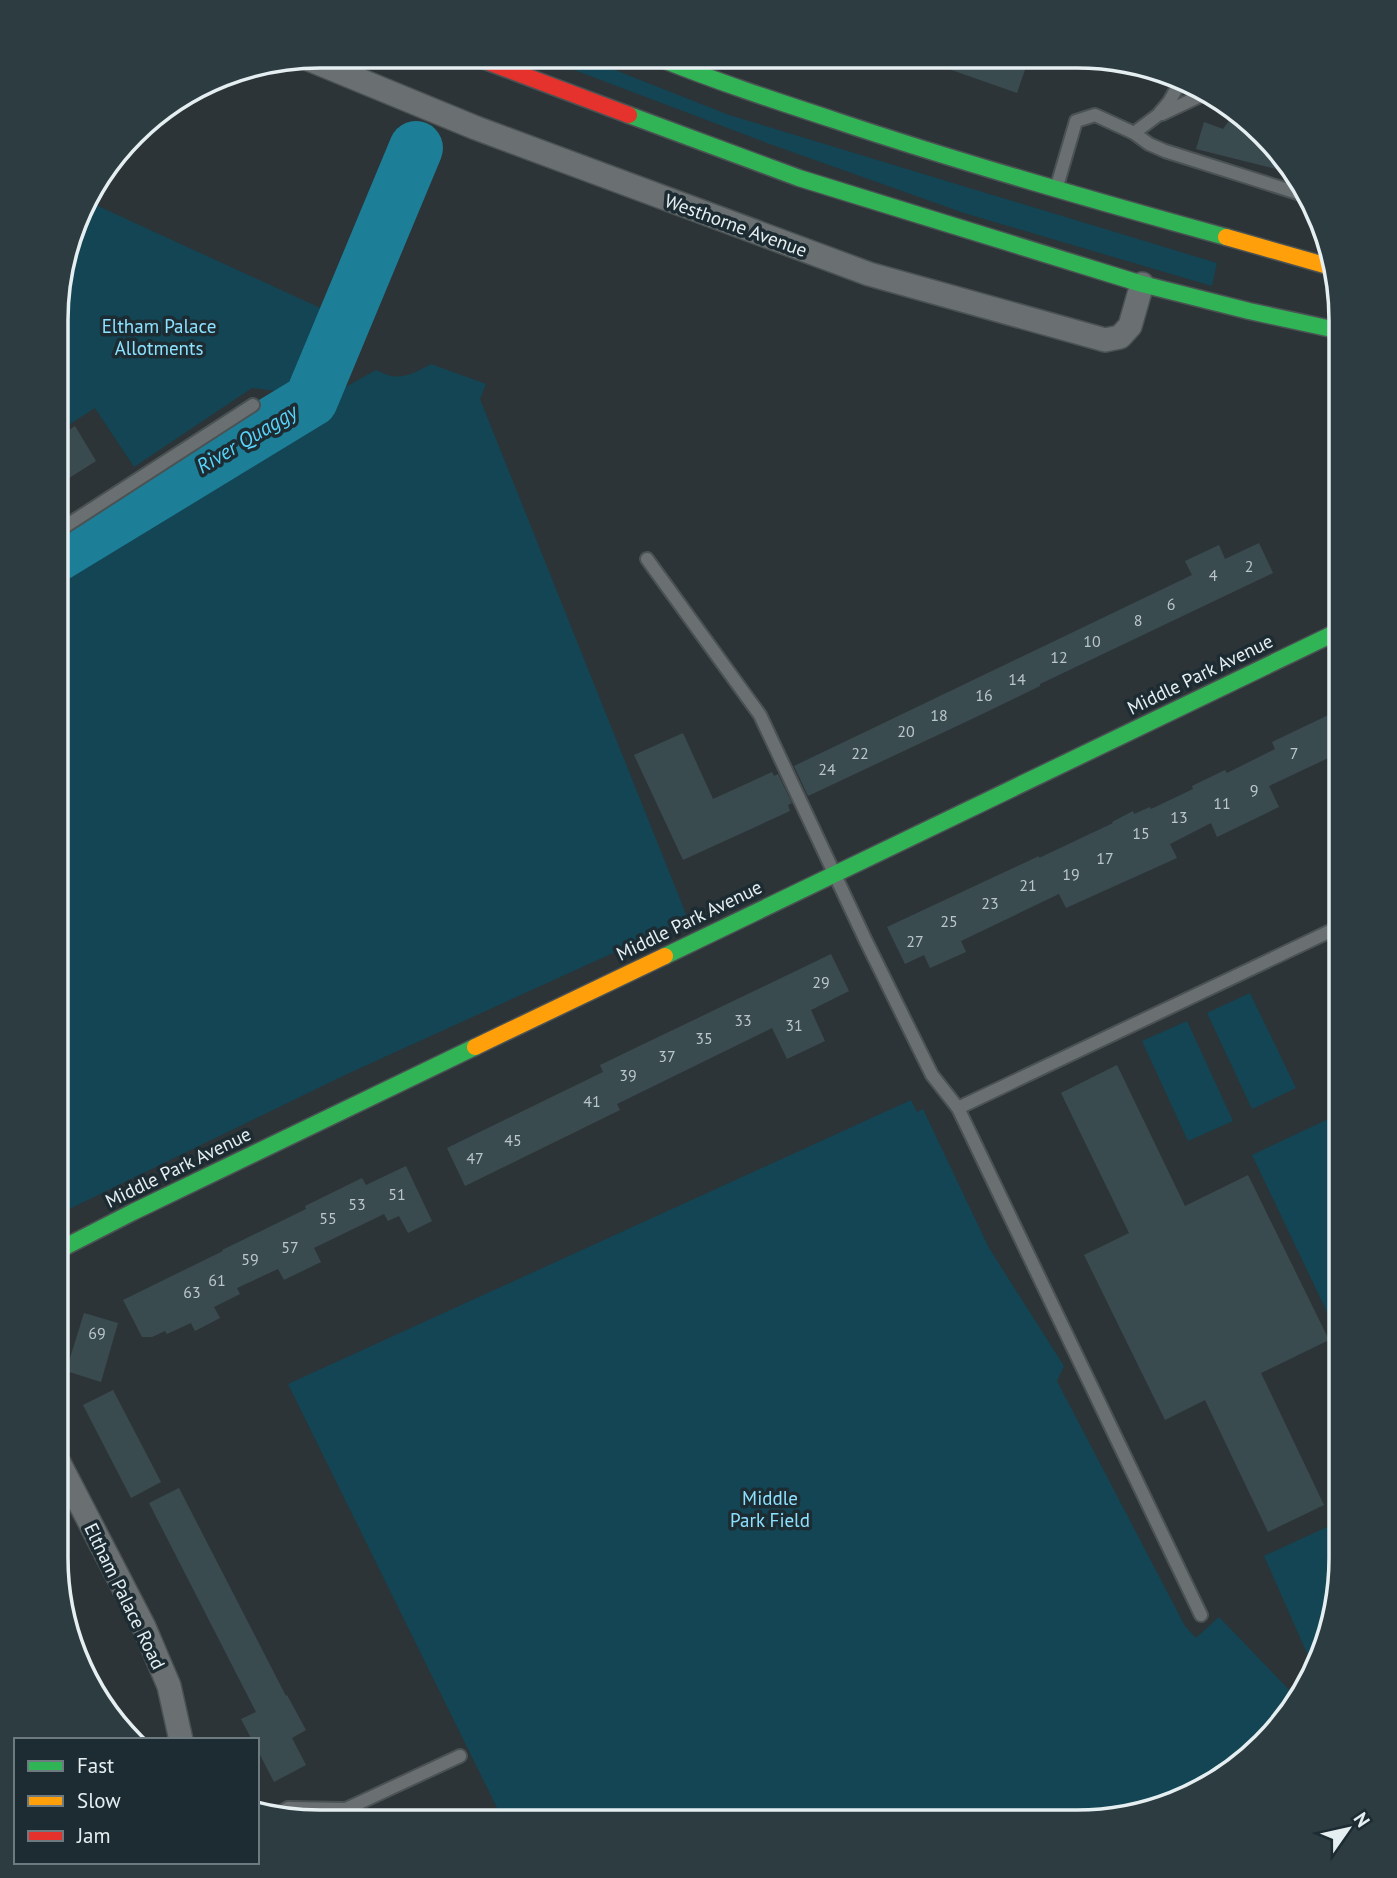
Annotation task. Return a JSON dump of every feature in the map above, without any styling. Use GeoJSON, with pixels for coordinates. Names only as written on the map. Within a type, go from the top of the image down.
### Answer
{"type":"FeatureCollection","features":[{"type":"Feature","properties":{"kind":"main road"},"geometry":{"type":"LineString","coordinates":[[501,68],[799,178],[1142,284],[1329,328]]}},
{"type":"Feature","properties":{"kind":"main road"},"geometry":{"type":"LineString","coordinates":[[683,68],[887,138],[1056,190],[1322,263]]}},
{"type":"Feature","properties":{"kind":"main road","name":"Middle Park Avenue"},"geometry":{"type":"LineString","coordinates":[[68,1245],[1329,636]]}},
{"type":"Feature","properties":{"kind":"street","name":"Westhorne Avenue"},"geometry":{"type":"LineString","coordinates":[[330,68],[476,128],[869,274],[1105,340],[1120,337],[1130,326],[1142,284]]}},
{"type":"Feature","properties":{"kind":"street","name":"Eltham Palace Road"},"geometry":{"type":"LineString","coordinates":[[68,1480],[144,1627],[169,1686],[181,1738]]}},
{"type":"Feature","properties":{"kind":"lane"},"geometry":{"type":"LineString","coordinates":[[1158,115],[1177,89]]}},
{"type":"Feature","properties":{"kind":"lane"},"geometry":{"type":"LineString","coordinates":[[1134,133],[1158,115],[1196,98]]}},
{"type":"Feature","properties":{"kind":"lane"},"geometry":{"type":"LineString","coordinates":[[1056,190],[1076,121],[1095,115],[1165,151],[1293,191]]}},
{"type":"Feature","properties":{"kind":"lane"},"geometry":{"type":"LineString","coordinates":[[68,525],[253,405]]}},
{"type":"Feature","properties":{"kind":"lane"},"geometry":{"type":"LineString","coordinates":[[647,559],[760,715],[932,1074],[958,1108],[1201,1615]]}},
{"type":"Feature","properties":{"kind":"lane"},"geometry":{"type":"LineString","coordinates":[[958,1108],[1329,932]]}},
{"type":"Feature","properties":{"kind":"lane"},"geometry":{"type":"LineString","coordinates":[[288,1808],[346,1809],[460,1756]]}},
{"type":"Feature","properties":{"kind":"green space"},"geometry":{"type":"Polygon","coordinates":[[[569,68],[610,68],[729,115],[1217,263],[1212,286],[964,213],[767,143],[569,68]]]}},
{"type":"Feature","properties":{"kind":"green space","name":"Eltham Palace Allotments"},"geometry":{"type":"Polygon","coordinates":[[[96,205],[329,312],[302,394],[252,388],[134,467],[95,408],[68,426],[70,287],[82,239],[96,205]]]}},
{"type":"Feature","properties":{"kind":"green space"},"geometry":{"type":"Polygon","coordinates":[[[431,364],[486,384],[480,399],[688,919],[345,1075],[68,1210],[68,558],[315,404],[376,370],[398,377],[431,364]]]}},
{"type":"Feature","properties":{"kind":"green space"},"geometry":{"type":"Polygon","coordinates":[[[1250,993],[1296,1088],[1252,1109],[1207,1013],[1250,993]]]}},
{"type":"Feature","properties":{"kind":"green space"},"geometry":{"type":"Polygon","coordinates":[[[1187,1021],[1233,1121],[1188,1141],[1142,1041],[1187,1021]]]}},
{"type":"Feature","properties":{"kind":"green space","name":"Middle Park Field"},"geometry":{"type":"Polygon","coordinates":[[[911,1100],[917,1112],[923,1109],[989,1248],[1064,1366],[1057,1381],[1185,1626],[1196,1638],[1219,1617],[1290,1691],[1255,1736],[1217,1767],[1173,1791],[1110,1808],[498,1810],[288,1384],[911,1100]]]}},
{"type":"Feature","properties":{"kind":"green space"},"geometry":{"type":"Polygon","coordinates":[[[1329,1119],[1329,1316],[1252,1155],[1329,1119]]]}},
{"type":"Feature","properties":{"kind":"green space"},"geometry":{"type":"Polygon","coordinates":[[[1329,1526],[1327,1591],[1309,1657],[1264,1556],[1329,1526]]]}},
{"type":"Feature","properties":{"kind":"building"},"geometry":{"type":"Polygon","coordinates":[[[946,68],[1026,68],[1017,93],[946,68]]]}},
{"type":"Feature","properties":{"kind":"building"},"geometry":{"type":"Polygon","coordinates":[[[1230,120],[1255,142],[1279,170],[1196,149],[1204,122],[1223,129],[1230,120]]]}},
{"type":"Feature","properties":{"kind":"building"},"geometry":{"type":"Polygon","coordinates":[[[75,426],[96,461],[68,479],[68,431],[75,426]]]}},
{"type":"Feature","properties":{"kind":"building"},"geometry":{"type":"Polygon","coordinates":[[[1259,543],[1273,573],[808,796],[794,766],[1192,575],[1185,561],[1219,545],[1225,559],[1259,543]]]}},
{"type":"Feature","properties":{"kind":"building"},"geometry":{"type":"Polygon","coordinates":[[[1329,715],[1329,758],[1269,786],[1279,807],[1217,837],[1211,823],[1170,844],[1177,858],[1066,908],[1059,894],[961,941],[966,952],[930,968],[924,955],[905,964],[887,927],[1039,858],[1133,811],[1134,814],[1150,807],[1151,809],[1225,770],[1227,773],[1275,749],[1272,742],[1329,715]]]}},
{"type":"Feature","properties":{"kind":"building"},"geometry":{"type":"Polygon","coordinates":[[[683,733],[713,799],[772,772],[774,776],[778,774],[792,803],[788,805],[790,811],[683,860],[634,755],[683,733]]]}},
{"type":"Feature","properties":{"kind":"building"},"geometry":{"type":"Polygon","coordinates":[[[831,954],[849,991],[811,1010],[825,1041],[787,1059],[772,1028],[617,1104],[620,1110],[465,1186],[447,1148],[603,1072],[600,1065],[831,954]]]}},
{"type":"Feature","properties":{"kind":"building"},"geometry":{"type":"Polygon","coordinates":[[[1117,1065],[1185,1206],[1248,1175],[1329,1340],[1261,1373],[1324,1505],[1268,1532],[1205,1400],[1165,1420],[1084,1255],[1129,1233],[1061,1093],[1117,1065]]]}},
{"type":"Feature","properties":{"kind":"building"},"geometry":{"type":"Polygon","coordinates":[[[406,1166],[432,1221],[408,1233],[399,1216],[388,1221],[384,1214],[314,1248],[321,1262],[284,1280],[278,1269],[237,1288],[240,1294],[214,1307],[220,1318],[195,1331],[191,1323],[167,1334],[165,1331],[152,1337],[142,1337],[123,1300],[306,1209],[305,1206],[362,1178],[366,1185],[406,1166]]]}},
{"type":"Feature","properties":{"kind":"building"},"geometry":{"type":"Polygon","coordinates":[[[84,1313],[118,1323],[101,1382],[68,1372],[84,1313]]]}},
{"type":"Feature","properties":{"kind":"building"},"geometry":{"type":"Polygon","coordinates":[[[113,1390],[161,1482],[131,1498],[83,1405],[113,1390]]]}},
{"type":"Feature","properties":{"kind":"building"},"geometry":{"type":"Polygon","coordinates":[[[179,1488],[306,1730],[292,1738],[306,1765],[274,1782],[259,1753],[259,1738],[251,1738],[241,1719],[256,1712],[149,1503],[179,1488]]]}},
{"type":"Feature","properties":{"kind":"waterway","name":"River Quaggy"},"geometry":{"type":"LineString","coordinates":[[68,548],[311,400],[416,148]]}},
{"type":"Feature","properties":{"kind":"traffic: fast"},"geometry":{"type":"LineString","coordinates":[[685,68],[933,152],[1226,237]]}},
{"type":"Feature","properties":{"kind":"traffic: fast"},"geometry":{"type":"LineString","coordinates":[[629,115],[799,178],[1142,284],[1329,328]]}},
{"type":"Feature","properties":{"kind":"traffic: fast"},"geometry":{"type":"LineString","coordinates":[[665,956],[1329,636]]}},
{"type":"Feature","properties":{"kind":"traffic: fast"},"geometry":{"type":"LineString","coordinates":[[68,1245],[475,1047]]}},
{"type":"Feature","properties":{"kind":"traffic: slow"},"geometry":{"type":"LineString","coordinates":[[1226,237],[1322,264]]}},
{"type":"Feature","properties":{"kind":"traffic: slow"},"geometry":{"type":"LineString","coordinates":[[475,1047],[665,956]]}},
{"type":"Feature","properties":{"kind":"traffic: jam"},"geometry":{"type":"LineString","coordinates":[[504,68],[629,115]]}}]}
